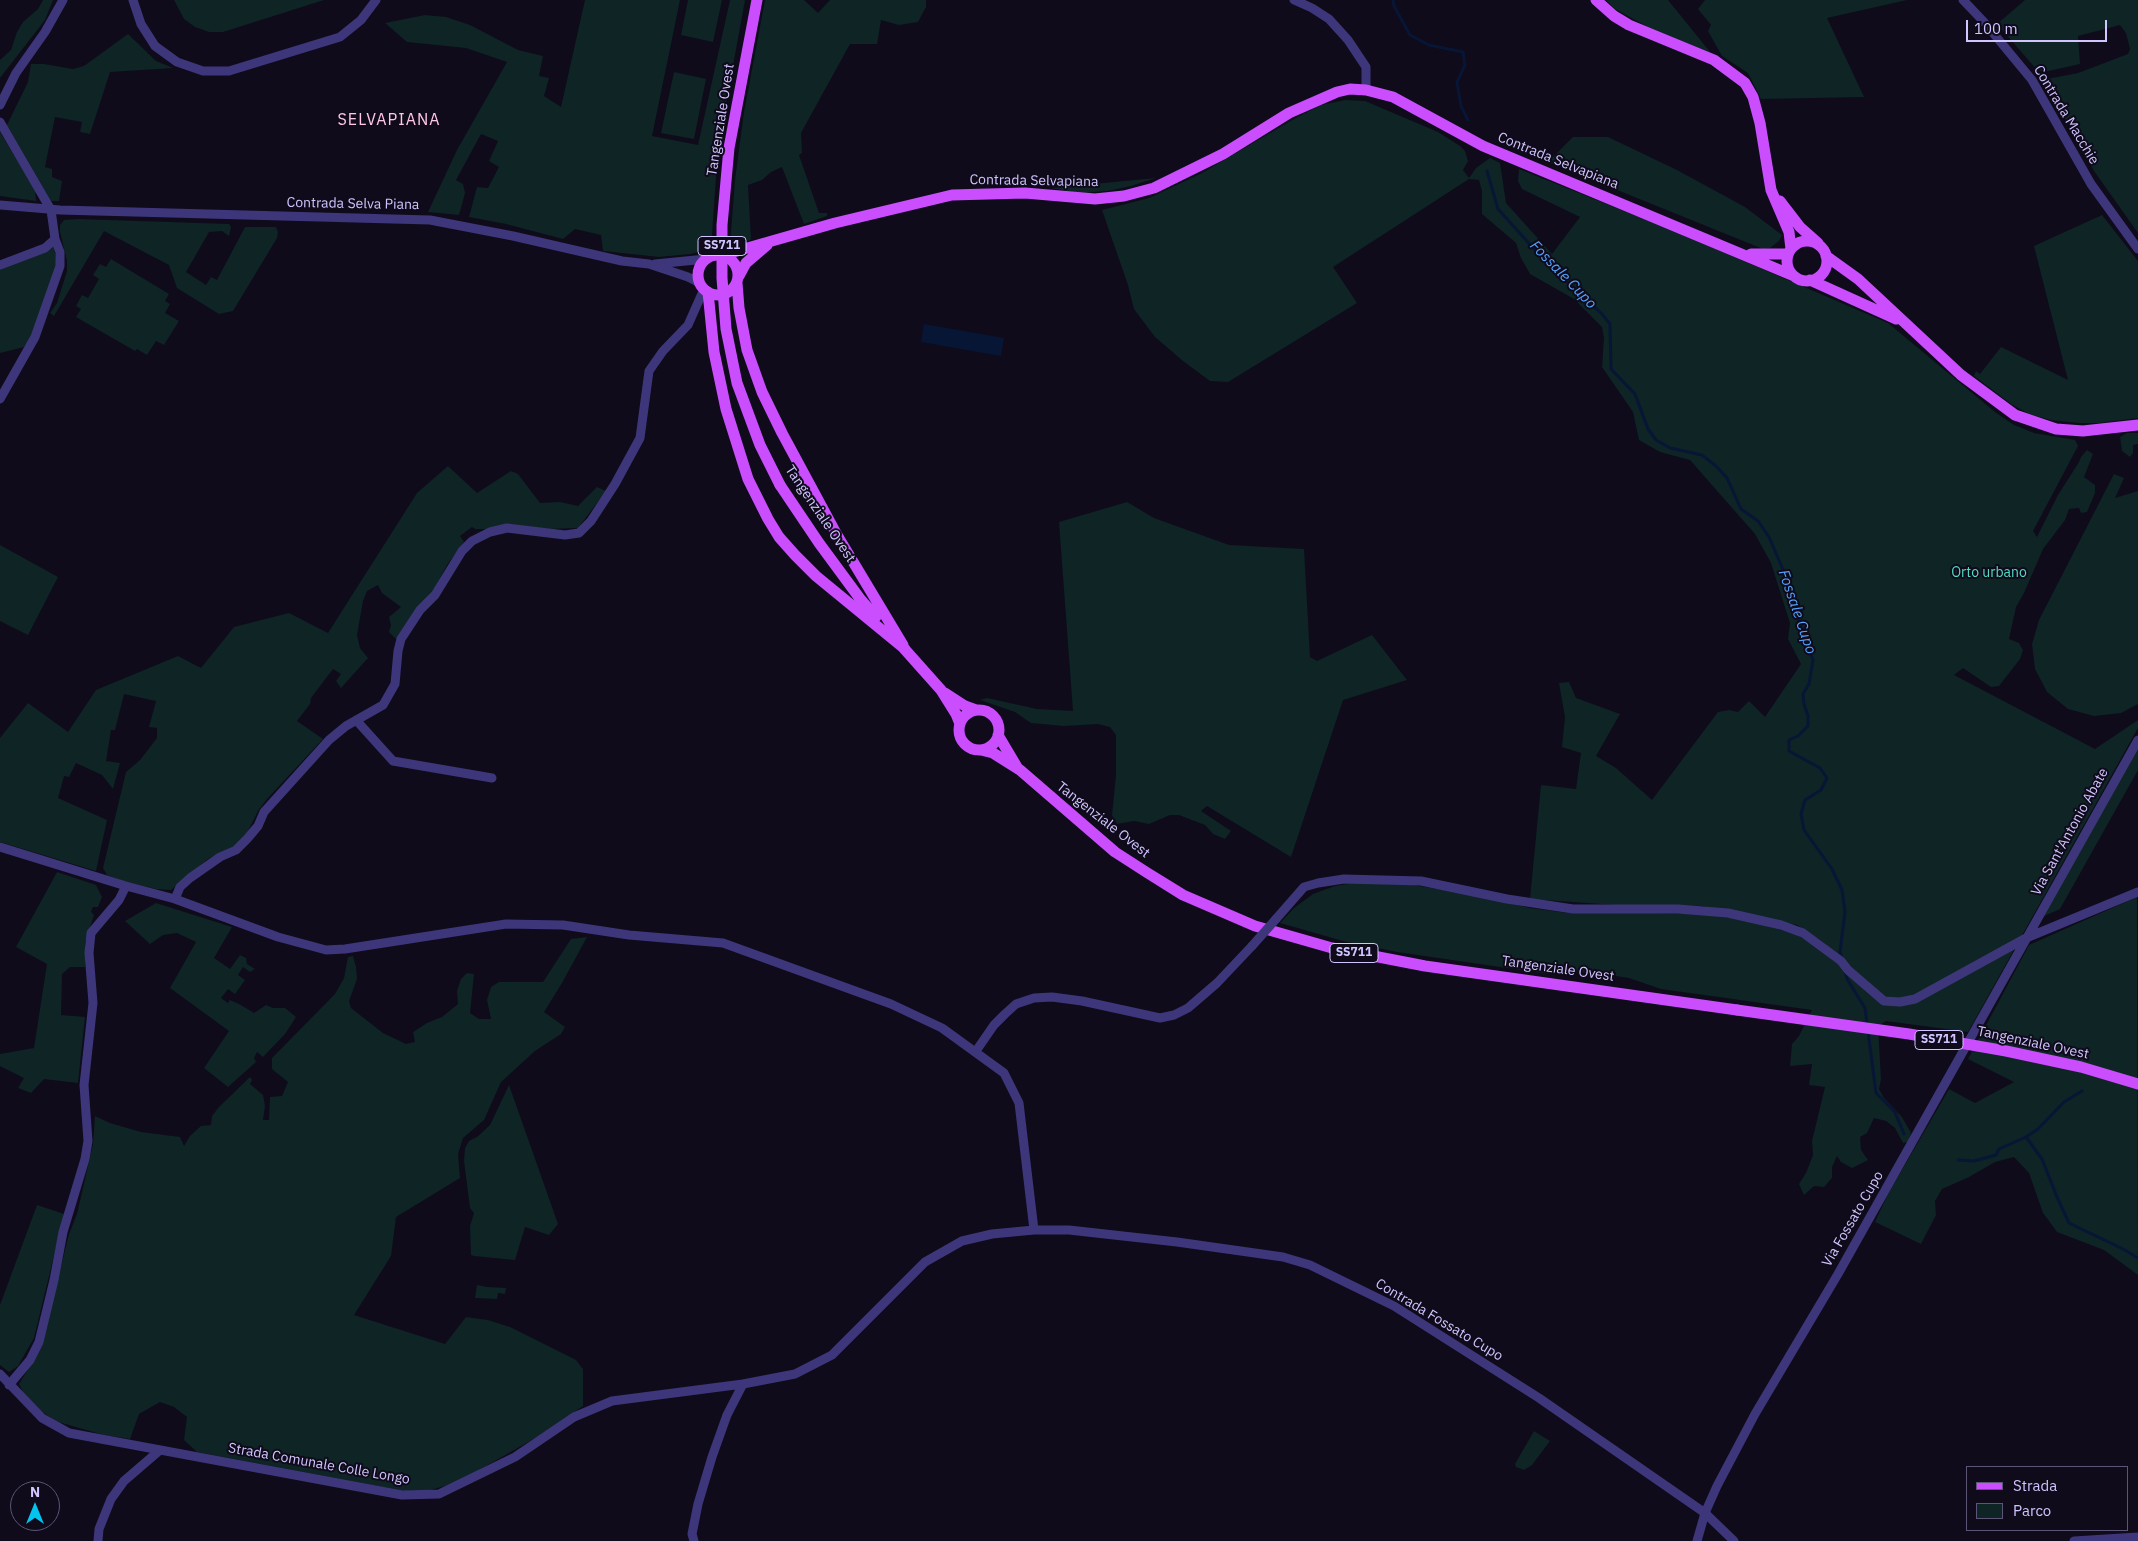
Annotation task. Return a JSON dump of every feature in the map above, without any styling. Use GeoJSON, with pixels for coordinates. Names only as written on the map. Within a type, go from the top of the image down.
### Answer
{"type":"FeatureCollection","features":[{"type":"Feature","properties":{"kind":"main road","name":"Tangenziale Ovest"},"geometry":{"type":"LineString","coordinates":[[757,0],[729,148],[722,224],[722,278],[726,328],[738,383],[760,445],[780,485],[819,543],[861,600],[941,690],[960,724]]}},
{"type":"Feature","properties":{"kind":"main road"},"geometry":{"type":"LineString","coordinates":[[1596,0],[1614,16],[1629,25],[1714,60],[1745,83],[1753,97],[1760,123],[1771,190],[1789,232],[1788,266],[1794,276],[1802,280],[1810,280],[1824,272],[1826,256]]}},
{"type":"Feature","properties":{"kind":"main road","name":"Contrada Selvapiana"},"geometry":{"type":"LineString","coordinates":[[723,255],[835,223],[952,195],[1025,193],[1095,199],[1124,196],[1154,188],[1223,154],[1289,113],[1337,92],[1350,89],[1366,90],[1393,97],[1483,146],[1794,276]]}},
{"type":"Feature","properties":{"kind":"main road"},"geometry":{"type":"LineString","coordinates":[[1771,190],[1800,227],[1819,245],[1826,256],[1858,279],[1961,375],[2015,415],[2056,429],[2083,431],[2138,425]]}},
{"type":"Feature","properties":{"kind":"main road","name":"Contrada Selvapiana"},"geometry":{"type":"LineString","coordinates":[[738,280],[755,253],[772,241]]}},
{"type":"Feature","properties":{"kind":"main road"},"geometry":{"type":"LineString","coordinates":[[1789,252],[1796,244],[1804,241],[1812,241],[1819,245]]}},
{"type":"Feature","properties":{"kind":"main road","name":"Contrada Selvapiana"},"geometry":{"type":"LineString","coordinates":[[1742,253],[1774,255],[1789,252]]}},
{"type":"Feature","properties":{"kind":"main road"},"geometry":{"type":"LineString","coordinates":[[714,255],[723,255],[735,262],[738,280],[738,308],[747,350],[762,392],[837,536],[899,636],[905,649],[816,576],[795,556],[768,519],[748,479],[728,418],[699,270],[706,259],[714,255]]}},
{"type":"Feature","properties":{"kind":"main road"},"geometry":{"type":"LineString","coordinates":[[704,288],[713,294],[724,294],[729,292],[738,280]]}},
{"type":"Feature","properties":{"kind":"main road"},"geometry":{"type":"LineString","coordinates":[[1810,280],[1909,326]]}},
{"type":"Feature","properties":{"kind":"main road","name":"Tangenziale Ovest"},"geometry":{"type":"LineString","coordinates":[[941,690],[965,706],[976,710]]}},
{"type":"Feature","properties":{"kind":"main road"},"geometry":{"type":"LineString","coordinates":[[976,710],[987,711],[996,718],[998,724],[998,735],[992,745],[981,750],[964,743],[959,731],[960,724],[966,715],[976,710]]}},
{"type":"Feature","properties":{"kind":"main road","name":"Tangenziale Ovest"},"geometry":{"type":"LineString","coordinates":[[998,735],[1020,770]]}},
{"type":"Feature","properties":{"kind":"main road","name":"Tangenziale Ovest"},"geometry":{"type":"LineString","coordinates":[[981,750],[993,753],[1020,770],[1060,807],[1115,852],[1183,895],[1255,926],[1332,948],[1424,966],[1909,1034],[2006,1051],[2081,1067],[2138,1084]]}},
{"type":"Feature","properties":{"kind":"street"},"geometry":{"type":"LineString","coordinates":[[0,105],[16,72],[45,32],[63,0]]}},
{"type":"Feature","properties":{"kind":"street"},"geometry":{"type":"LineString","coordinates":[[134,0],[141,24],[155,46],[177,62],[203,71],[229,71],[340,37],[361,20],[376,0]]}},
{"type":"Feature","properties":{"kind":"street"},"geometry":{"type":"LineString","coordinates":[[1294,0],[1312,8],[1329,19],[1348,40],[1366,67],[1366,90]]}},
{"type":"Feature","properties":{"kind":"street","name":"Contrada Macchie"},"geometry":{"type":"LineString","coordinates":[[1963,0],[1984,22],[2032,80],[2091,184],[2138,249]]}},
{"type":"Feature","properties":{"kind":"street"},"geometry":{"type":"LineString","coordinates":[[0,122],[51,210],[55,239],[60,252],[60,266],[35,337],[0,399]]}},
{"type":"Feature","properties":{"kind":"street","name":"Contrada Selva Piana"},"geometry":{"type":"LineString","coordinates":[[0,205],[51,210],[430,220],[513,236],[622,261],[649,264]]}},
{"type":"Feature","properties":{"kind":"street"},"geometry":{"type":"LineString","coordinates":[[0,265],[45,248],[55,239]]}},
{"type":"Feature","properties":{"kind":"street"},"geometry":{"type":"LineString","coordinates":[[649,264],[706,259]]}},
{"type":"Feature","properties":{"kind":"street"},"geometry":{"type":"LineString","coordinates":[[174,898],[180,887],[190,878],[220,857],[236,850],[258,826],[264,812],[328,740],[356,720],[383,705],[396,684],[398,651],[401,639],[462,551],[472,541],[490,532],[507,528],[566,535],[579,533],[591,521],[615,484],[640,438],[649,371],[663,351],[688,325],[704,288],[688,276],[649,264]]}},
{"type":"Feature","properties":{"kind":"street"},"geometry":{"type":"LineString","coordinates":[[356,720],[393,761],[492,778]]}},
{"type":"Feature","properties":{"kind":"street","name":"Via Sant'Antonio Abate"},"geometry":{"type":"LineString","coordinates":[[2026,938],[2138,740]]}},
{"type":"Feature","properties":{"kind":"street"},"geometry":{"type":"LineString","coordinates":[[0,847],[126,886],[174,898],[278,937],[326,950],[345,949],[506,924],[564,924],[629,935],[723,943],[891,1004],[942,1028],[1004,1073],[1020,1103],[1034,1230]]}},
{"type":"Feature","properties":{"kind":"street"},"geometry":{"type":"LineString","coordinates":[[976,1051],[994,1024],[1016,1004],[1034,998],[1052,997],[1082,1001],[1160,1018],[1174,1015],[1188,1008],[1217,983],[1304,887],[1344,879],[1421,881],[1507,899],[1574,909],[1670,909],[1728,913],[1781,924],[1803,933],[1841,961],[1848,970],[1884,1001],[1900,1002],[1915,999],[2026,938],[2138,892]]}},
{"type":"Feature","properties":{"kind":"street"},"geometry":{"type":"LineString","coordinates":[[10,1385],[30,1360],[39,1342],[63,1232],[85,1159],[88,1141],[84,1085],[93,1003],[88,953],[91,933],[119,900],[126,886]]}},
{"type":"Feature","properties":{"kind":"street","name":"Via Fossato Cupo"},"geometry":{"type":"LineString","coordinates":[[1705,1513],[1755,1414],[1843,1265],[2026,938]]}},
{"type":"Feature","properties":{"kind":"street","name":"Strada Comunale Colle Longo"},"geometry":{"type":"LineString","coordinates":[[0,1374],[42,1418],[69,1433],[402,1494],[439,1494],[515,1457],[574,1417],[612,1401],[743,1384],[795,1374],[832,1355],[925,1262],[962,1241],[992,1234],[1034,1230]]}},
{"type":"Feature","properties":{"kind":"street","name":"Contrada Fossato Cupo"},"geometry":{"type":"LineString","coordinates":[[1034,1230],[1069,1230],[1177,1242],[1283,1257],[1310,1265],[1394,1306],[1515,1382],[1705,1513],[1734,1541]]}},
{"type":"Feature","properties":{"kind":"street"},"geometry":{"type":"LineString","coordinates":[[694,1541],[692,1534],[695,1519],[712,1457],[727,1415],[743,1384]]}},
{"type":"Feature","properties":{"kind":"street"},"geometry":{"type":"LineString","coordinates":[[98,1541],[99,1529],[110,1499],[124,1482],[160,1450]]}},
{"type":"Feature","properties":{"kind":"street"},"geometry":{"type":"LineString","coordinates":[[1697,1541],[1705,1513]]}},
{"type":"Feature","properties":{"kind":"street"},"geometry":{"type":"LineString","coordinates":[[2074,1541],[2138,1537]]}},
{"type":"Feature","properties":{"kind":"green space"},"geometry":{"type":"Polygon","coordinates":[[[43,0],[53,0],[45,20],[0,78],[0,60],[11,50],[17,32],[23,22],[38,9],[43,0]]]}},
{"type":"Feature","properties":{"kind":"green space"},"geometry":{"type":"Polygon","coordinates":[[[174,0],[324,0],[223,32],[209,32],[195,27],[184,19],[174,0]]]}},
{"type":"Feature","properties":{"kind":"green space"},"geometry":{"type":"Polygon","coordinates":[[[585,0],[680,0],[652,136],[698,145],[730,0],[745,0],[718,148],[711,249],[690,254],[659,257],[603,251],[601,235],[575,229],[563,239],[506,224],[469,217],[477,187],[488,188],[499,167],[489,161],[498,141],[481,134],[456,180],[463,184],[465,193],[459,215],[428,212],[457,150],[507,62],[466,48],[407,42],[385,23],[425,15],[446,17],[470,25],[518,50],[543,56],[539,76],[549,78],[544,96],[561,107],[585,0]]]}},
{"type":"Feature","properties":{"kind":"green space"},"geometry":{"type":"Polygon","coordinates":[[[688,0],[722,0],[713,42],[681,35],[688,0]]]}},
{"type":"Feature","properties":{"kind":"green space"},"geometry":{"type":"Polygon","coordinates":[[[765,0],[804,0],[818,13],[830,0],[926,0],[926,7],[918,22],[899,25],[881,20],[877,44],[850,44],[801,133],[802,153],[799,155],[819,213],[827,213],[827,216],[804,224],[782,167],[771,172],[762,180],[748,185],[751,240],[730,245],[735,180],[744,112],[765,0]]]}},
{"type":"Feature","properties":{"kind":"green space"},"geometry":{"type":"Polygon","coordinates":[[[1606,0],[1668,0],[1711,53],[1648,27],[1615,9],[1606,0]]]}},
{"type":"Feature","properties":{"kind":"green space"},"geometry":{"type":"Polygon","coordinates":[[[1705,0],[1907,0],[1827,18],[1864,97],[1761,99],[1748,73],[1722,56],[1708,31],[1711,25],[1698,9],[1705,0]]]}},
{"type":"Feature","properties":{"kind":"green space"},"geometry":{"type":"Polygon","coordinates":[[[2025,0],[2138,0],[2138,233],[2094,171],[2045,83],[2047,79],[2078,73],[2128,54],[2130,49],[2126,33],[2120,25],[2078,36],[2080,64],[2044,72],[2037,70],[1997,24],[2025,0]]]}},
{"type":"Feature","properties":{"kind":"green space"},"geometry":{"type":"Polygon","coordinates":[[[128,34],[156,61],[173,68],[110,72],[90,134],[80,132],[82,122],[55,117],[45,167],[52,169],[52,177],[62,181],[59,201],[51,201],[7,125],[28,82],[31,64],[44,64],[73,69],[84,66],[128,34]]]}},
{"type":"Feature","properties":{"kind":"green space"},"geometry":{"type":"Polygon","coordinates":[[[674,72],[706,79],[694,139],[661,133],[674,72]]]}},
{"type":"Feature","properties":{"kind":"green space","name":"Orto urbano"},"geometry":{"type":"Polygon","coordinates":[[[1345,100],[1365,101],[1438,132],[1465,151],[1468,161],[1463,170],[1469,178],[1476,168],[1490,158],[1500,163],[1506,203],[1552,254],[1580,217],[1522,189],[1518,181],[1519,169],[1674,231],[1888,323],[1995,412],[2014,425],[2034,433],[2075,440],[2078,446],[2033,531],[2037,537],[2058,495],[2081,457],[2087,450],[2093,454],[2084,477],[2095,485],[2095,493],[2087,512],[2081,513],[2079,508],[2069,509],[2065,520],[2043,549],[2016,607],[2009,639],[2019,643],[2023,650],[2020,659],[1999,686],[1991,687],[1963,668],[1954,675],[2095,749],[2138,720],[2138,728],[1968,1032],[1886,1021],[1878,1026],[1881,1079],[1879,1089],[1884,1098],[1902,1117],[1911,1133],[1908,1142],[1903,1143],[1895,1128],[1886,1121],[1874,1118],[1867,1133],[1860,1137],[1861,1150],[1868,1160],[1852,1168],[1841,1162],[1837,1156],[1832,1167],[1832,1178],[1824,1187],[1814,1186],[1804,1195],[1799,1184],[1806,1173],[1813,1155],[1812,1141],[1825,1087],[1809,1085],[1812,1064],[1790,1066],[1792,1044],[1799,1036],[1812,1010],[1661,989],[1629,978],[1589,972],[1548,974],[1397,952],[1343,941],[1280,923],[1294,908],[1313,894],[1335,886],[1361,882],[1400,883],[1457,892],[1530,908],[1568,913],[1707,914],[1742,919],[1797,935],[1813,944],[1829,948],[1797,925],[1702,906],[1615,905],[1530,899],[1541,785],[1576,789],[1581,753],[1562,747],[1565,717],[1559,683],[1569,682],[1576,698],[1620,714],[1596,756],[1616,768],[1652,800],[1718,712],[1729,710],[1738,712],[1749,701],[1765,717],[1801,664],[1788,639],[1790,623],[1771,563],[1755,534],[1690,460],[1660,452],[1639,440],[1633,412],[1602,367],[1604,338],[1602,327],[1574,299],[1530,274],[1521,258],[1516,243],[1482,214],[1482,191],[1479,180],[1469,179],[1333,267],[1357,303],[1228,382],[1210,381],[1183,361],[1155,337],[1134,309],[1128,285],[1102,210],[1149,198],[1202,173],[1321,105],[1345,100]]]}},
{"type":"Feature","properties":{"kind":"green space"},"geometry":{"type":"Polygon","coordinates":[[[0,132],[35,190],[36,201],[0,196],[0,132]]]}},
{"type":"Feature","properties":{"kind":"green space"},"geometry":{"type":"Polygon","coordinates":[[[1573,137],[1608,137],[1677,170],[1745,207],[1782,235],[1779,241],[1770,248],[1763,249],[1548,162],[1573,137]]]}},
{"type":"Feature","properties":{"kind":"green space"},"geometry":{"type":"Polygon","coordinates":[[[1156,178],[1108,191],[1078,193],[1051,188],[1156,178]]]}},
{"type":"Feature","properties":{"kind":"green space"},"geometry":{"type":"Polygon","coordinates":[[[2102,215],[2138,261],[2138,418],[2099,423],[2079,423],[2051,420],[2029,414],[2011,404],[1974,376],[1976,371],[1980,374],[2001,347],[2068,380],[2034,246],[2102,215]]]}},
{"type":"Feature","properties":{"kind":"green space"},"geometry":{"type":"Polygon","coordinates":[[[64,220],[229,224],[231,227],[229,236],[222,231],[209,232],[186,272],[206,285],[211,277],[217,280],[245,227],[276,227],[278,232],[277,238],[233,311],[219,314],[177,288],[169,265],[104,231],[54,316],[50,313],[57,303],[67,271],[67,261],[60,225],[64,220]]]}},
{"type":"Feature","properties":{"kind":"green space"},"geometry":{"type":"Polygon","coordinates":[[[54,245],[57,268],[30,339],[24,347],[0,353],[0,269],[49,249],[54,245]]]}},
{"type":"Feature","properties":{"kind":"green space"},"geometry":{"type":"Polygon","coordinates":[[[111,259],[169,294],[165,301],[170,304],[165,313],[179,321],[164,345],[156,341],[147,355],[137,349],[135,351],[76,317],[81,309],[76,306],[82,295],[88,298],[99,279],[93,275],[100,264],[106,267],[111,259]]]}},
{"type":"Feature","properties":{"kind":"green space"},"geometry":{"type":"Polygon","coordinates":[[[2127,433],[2138,433],[2138,444],[2133,445],[2133,453],[2130,457],[2122,451],[2120,437],[2127,433]]]}},
{"type":"Feature","properties":{"kind":"green space"},"geometry":{"type":"Polygon","coordinates":[[[448,466],[477,493],[511,471],[518,474],[540,503],[560,502],[578,506],[597,487],[606,491],[578,528],[549,529],[509,524],[487,529],[475,529],[472,527],[460,536],[464,542],[447,565],[435,588],[397,640],[389,632],[391,625],[389,617],[401,607],[382,593],[378,585],[367,591],[363,601],[357,635],[360,648],[368,658],[341,688],[336,681],[341,674],[333,669],[311,698],[310,704],[297,721],[323,739],[267,799],[258,811],[245,837],[234,846],[208,859],[171,890],[156,889],[123,881],[107,875],[103,868],[126,772],[140,760],[157,738],[157,728],[149,727],[156,701],[124,694],[115,730],[111,730],[106,761],[120,763],[113,789],[102,775],[76,763],[69,777],[64,776],[58,798],[107,820],[96,871],[0,842],[0,738],[28,703],[68,732],[96,690],[178,656],[201,668],[234,627],[289,613],[328,633],[417,493],[448,466]]]}},
{"type":"Feature","properties":{"kind":"green space"},"geometry":{"type":"Polygon","coordinates":[[[2114,474],[2124,478],[2115,498],[2138,491],[2138,704],[2121,713],[2094,716],[2068,709],[2047,692],[2035,669],[2032,644],[2039,620],[2114,474]]]}},
{"type":"Feature","properties":{"kind":"green space"},"geometry":{"type":"Polygon","coordinates":[[[1127,502],[1154,518],[1229,545],[1304,549],[1310,657],[1317,661],[1372,635],[1407,680],[1343,700],[1291,857],[1207,806],[1201,811],[1231,831],[1225,839],[1213,834],[1205,825],[1179,815],[1170,815],[1149,824],[1134,821],[1117,824],[1112,815],[1116,775],[1116,735],[1110,727],[1098,724],[1064,726],[1031,723],[1015,712],[980,700],[987,698],[1037,709],[1073,711],[1059,522],[1127,502]]]}},
{"type":"Feature","properties":{"kind":"green space"},"geometry":{"type":"Polygon","coordinates":[[[0,545],[58,577],[28,635],[0,621],[0,545]]]}},
{"type":"Feature","properties":{"kind":"green space"},"geometry":{"type":"Polygon","coordinates":[[[2138,746],[2138,770],[2060,909],[2042,917],[2138,746]]]}},
{"type":"Feature","properties":{"kind":"green space"},"geometry":{"type":"Polygon","coordinates":[[[57,872],[96,885],[102,897],[98,907],[93,907],[91,912],[94,915],[85,942],[85,967],[70,967],[62,974],[61,1015],[85,1017],[78,1083],[44,1079],[31,1093],[18,1088],[24,1078],[0,1066],[0,1054],[34,1048],[47,964],[16,947],[57,872]]]}},
{"type":"Feature","properties":{"kind":"green space"},"geometry":{"type":"Polygon","coordinates":[[[2137,897],[2138,1275],[2104,1250],[2057,1232],[2043,1213],[2029,1173],[2014,1157],[1995,1162],[1969,1177],[1942,1189],[1935,1201],[1936,1215],[1921,1244],[1875,1222],[1888,1194],[1949,1089],[1975,1103],[2014,1082],[1968,1059],[2029,945],[2137,897]]]}},
{"type":"Feature","properties":{"kind":"green space"},"geometry":{"type":"Polygon","coordinates":[[[156,903],[232,927],[214,958],[230,969],[240,955],[246,958],[247,964],[255,969],[250,972],[243,967],[238,975],[245,980],[235,994],[228,989],[221,998],[228,1003],[230,1000],[241,1005],[254,1013],[266,1005],[273,1008],[285,1008],[296,1017],[285,1034],[263,1057],[257,1052],[254,1058],[256,1062],[228,1087],[204,1068],[229,1031],[170,988],[196,942],[177,933],[163,935],[150,944],[125,921],[156,903]]]}},
{"type":"Feature","properties":{"kind":"green space"},"geometry":{"type":"Polygon","coordinates":[[[587,937],[544,1012],[565,1027],[561,1034],[535,1051],[501,1082],[484,1120],[463,1138],[458,1154],[460,1178],[396,1217],[391,1256],[354,1315],[445,1344],[466,1317],[488,1320],[510,1327],[576,1360],[583,1369],[583,1406],[537,1437],[456,1483],[430,1490],[404,1491],[197,1452],[184,1440],[187,1417],[174,1407],[160,1402],[139,1414],[130,1439],[104,1435],[58,1422],[39,1410],[23,1392],[19,1384],[35,1358],[43,1340],[69,1234],[77,1214],[93,1144],[95,1116],[110,1123],[141,1132],[180,1137],[184,1146],[190,1136],[201,1126],[211,1125],[212,1116],[219,1107],[250,1077],[252,1080],[250,1084],[263,1095],[265,1106],[263,1120],[269,1120],[270,1097],[282,1096],[288,1082],[272,1069],[272,1058],[335,994],[344,978],[348,957],[353,956],[357,979],[349,1001],[351,1008],[383,1033],[406,1044],[415,1042],[413,1032],[427,1023],[442,1017],[458,1004],[457,991],[461,979],[467,973],[474,974],[470,1013],[479,1019],[491,1019],[487,1000],[491,987],[499,982],[543,982],[571,939],[587,937]]]}},
{"type":"Feature","properties":{"kind":"green space"},"geometry":{"type":"Polygon","coordinates":[[[509,1085],[558,1224],[549,1235],[525,1227],[515,1260],[471,1255],[470,1226],[474,1213],[470,1208],[464,1161],[465,1148],[469,1141],[477,1137],[490,1125],[509,1085]]]}},
{"type":"Feature","properties":{"kind":"green space"},"geometry":{"type":"Polygon","coordinates":[[[37,1205],[64,1214],[34,1338],[18,1366],[9,1372],[0,1365],[0,1305],[37,1205]]]}},
{"type":"Feature","properties":{"kind":"green space"},"geometry":{"type":"Polygon","coordinates":[[[477,1285],[506,1288],[505,1294],[498,1293],[497,1299],[475,1298],[477,1285]]]}},
{"type":"Feature","properties":{"kind":"green space"},"geometry":{"type":"Polygon","coordinates":[[[1534,1431],[1550,1441],[1532,1465],[1524,1470],[1516,1467],[1515,1464],[1534,1431]]]}},
{"type":"Feature","properties":{"kind":"water"},"geometry":{"type":"Polygon","coordinates":[[[924,324],[1004,338],[1001,356],[921,342],[924,324]]]}},
{"type":"Feature","properties":{"kind":"waterway","name":"Fossale Cupo"},"geometry":{"type":"LineString","coordinates":[[1393,0],[1394,6],[1410,35],[1429,45],[1463,52],[1465,65],[1457,82],[1461,106],[1468,120]]}},
{"type":"Feature","properties":{"kind":"waterway","name":"Fossale Cupo"},"geometry":{"type":"LineString","coordinates":[[1487,171],[1498,209],[1544,260],[1602,314],[1610,324],[1611,369],[1635,394],[1648,429],[1656,440],[1670,448],[1702,455],[1716,466],[1727,478],[1741,509],[1758,521],[1769,537],[1791,588],[1799,622],[1813,660],[1809,684],[1803,694],[1808,716],[1808,726],[1798,736],[1789,740],[1789,751],[1820,768],[1827,778],[1821,790],[1805,800],[1801,814],[1804,830],[1832,869],[1842,890],[1845,912],[1840,952],[1842,959]]}},
{"type":"Feature","properties":{"kind":"waterway","name":"Fossale Cupo"},"geometry":{"type":"LineString","coordinates":[[1845,970],[1847,979],[1865,1008],[1876,1093],[1895,1112],[1904,1134]]}},
{"type":"Feature","properties":{"kind":"waterway","name":"Fossale Cupo"},"geometry":{"type":"LineString","coordinates":[[1958,1160],[1974,1161],[1996,1155],[1999,1149],[2026,1137],[2038,1129],[2064,1102],[2082,1091]]}},
{"type":"Feature","properties":{"kind":"waterway"},"geometry":{"type":"LineString","coordinates":[[2026,1137],[2042,1159],[2069,1223],[2138,1258]]}},
{"type":"Feature","properties":{"kind":"district","name":"SELVAPIANA"},"geometry":{"type":"Point","coordinates":[389,120]}}]}
